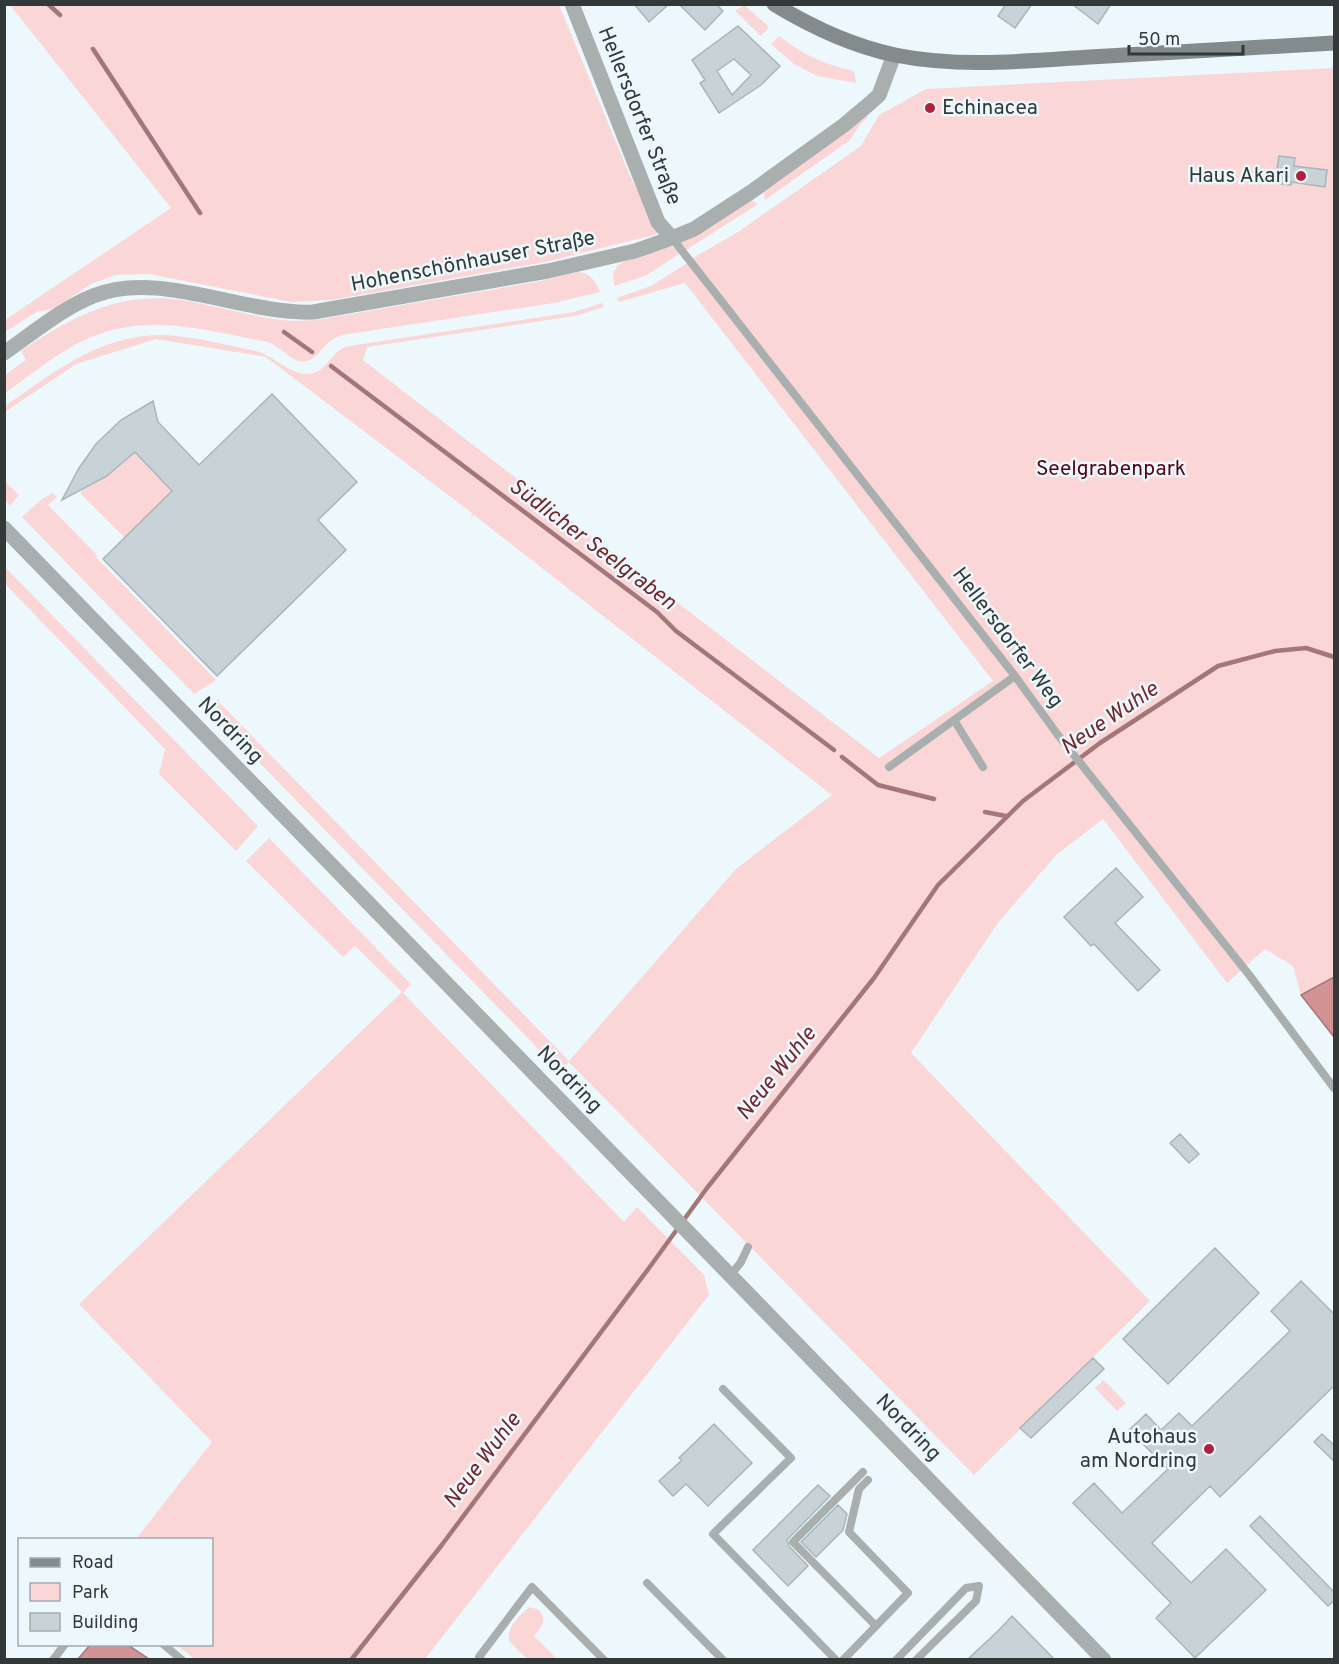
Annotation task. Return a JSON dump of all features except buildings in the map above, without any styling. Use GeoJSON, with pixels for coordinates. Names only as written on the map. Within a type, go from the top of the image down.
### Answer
{"type":"FeatureCollection","features":[{"type":"Feature","properties":{"kind":"main road"},"geometry":{"type":"LineString","coordinates":[[774,4],[815,26],[894,55],[931,60],[998,62],[1335,44]]}},
{"type":"Feature","properties":{"kind":"street","name":"Hellersdorfer Straße"},"geometry":{"type":"LineString","coordinates":[[572,4],[658,222],[672,238]]}},
{"type":"Feature","properties":{"kind":"street","name":"Hohenschönhauser Straße"},"geometry":{"type":"LineString","coordinates":[[4,352],[75,304],[112,290],[166,290],[285,311],[313,312],[484,284],[635,251],[694,229],[751,192],[844,125],[879,95],[894,55]]}},
{"type":"Feature","properties":{"kind":"street","name":"Nordring"},"geometry":{"type":"LineString","coordinates":[[4,528],[1104,1659]]}},
{"type":"Feature","properties":{"kind":"lane","name":"Hellersdorfer Weg"},"geometry":{"type":"LineString","coordinates":[[672,238],[1015,676],[1069,749],[1250,976],[1335,1088]]}},
{"type":"Feature","properties":{"kind":"lane"},"geometry":{"type":"LineString","coordinates":[[889,767],[1015,676]]}},
{"type":"Feature","properties":{"kind":"lane"},"geometry":{"type":"LineString","coordinates":[[954,720],[984,767]]}},
{"type":"Feature","properties":{"kind":"lane"},"geometry":{"type":"LineString","coordinates":[[730,1275],[741,1262],[748,1247]]}},
{"type":"Feature","properties":{"kind":"lane"},"geometry":{"type":"LineString","coordinates":[[723,1389],[791,1458],[713,1534],[836,1659]]}},
{"type":"Feature","properties":{"kind":"lane"},"geometry":{"type":"LineString","coordinates":[[863,1472],[793,1542],[876,1626]]}},
{"type":"Feature","properties":{"kind":"lane"},"geometry":{"type":"LineString","coordinates":[[843,1659],[909,1593],[849,1532],[860,1489],[868,1480]]}},
{"type":"Feature","properties":{"kind":"lane"},"geometry":{"type":"LineString","coordinates":[[647,1583],[723,1659]]}},
{"type":"Feature","properties":{"kind":"lane"},"geometry":{"type":"LineString","coordinates":[[479,1659],[532,1587],[604,1659]]}},
{"type":"Feature","properties":{"kind":"lane"},"geometry":{"type":"LineString","coordinates":[[896,1659],[966,1588],[979,1587],[976,1600],[916,1659]]}},
{"type":"Feature","properties":{"kind":"lane"},"geometry":{"type":"LineString","coordinates":[[53,1659],[63,1646]]}},
{"type":"Feature","properties":{"kind":"lane"},"geometry":{"type":"LineString","coordinates":[[166,1646],[182,1659]]}},
{"type":"Feature","properties":{"kind":"green space"},"geometry":{"type":"Polygon","coordinates":[[[10,5],[559,5],[630,176],[656,224],[658,234],[545,262],[331,300],[291,302],[149,274],[115,275],[91,284],[55,308],[36,312],[5,332],[5,320],[171,208],[10,5]]]}},
{"type":"Feature","properties":{"kind":"green space"},"geometry":{"type":"Polygon","coordinates":[[[744,5],[769,27],[761,36],[735,11],[744,5]]]}},
{"type":"Feature","properties":{"kind":"green space"},"geometry":{"type":"Polygon","coordinates":[[[779,36],[814,58],[854,71],[856,83],[817,76],[794,64],[771,44],[779,36]]]}},
{"type":"Feature","properties":{"kind":"green space","name":"Seelgrabenpark"},"geometry":{"type":"Polygon","coordinates":[[[1334,68],[1334,977],[1301,995],[1293,966],[1265,949],[1227,983],[1103,819],[1056,855],[997,924],[911,1053],[1150,1301],[974,1475],[569,1062],[560,1071],[208,710],[219,698],[219,702],[569,1061],[736,869],[832,795],[474,515],[471,518],[472,513],[266,357],[156,339],[76,364],[5,412],[5,406],[80,357],[120,340],[142,336],[165,335],[188,338],[256,351],[296,372],[305,374],[321,369],[336,353],[349,346],[574,312],[602,303],[604,307],[575,316],[367,347],[363,360],[879,758],[993,681],[685,283],[619,302],[617,298],[651,286],[687,263],[690,267],[693,258],[738,232],[861,146],[879,115],[926,89],[1334,68]]]}},
{"type":"Feature","properties":{"kind":"green space"},"geometry":{"type":"Polygon","coordinates":[[[866,115],[868,117],[850,140],[765,200],[763,190],[866,115]]]}},
{"type":"Feature","properties":{"kind":"green space"},"geometry":{"type":"Polygon","coordinates":[[[751,200],[758,204],[686,250],[680,241],[751,200]]]}},
{"type":"Feature","properties":{"kind":"green space"},"geometry":{"type":"Polygon","coordinates":[[[672,246],[681,253],[645,276],[614,286],[613,275],[617,266],[625,261],[672,246]]]}},
{"type":"Feature","properties":{"kind":"green space"},"geometry":{"type":"Polygon","coordinates":[[[578,272],[592,278],[600,292],[554,303],[343,335],[326,344],[311,359],[302,362],[268,342],[201,329],[156,325],[111,330],[67,349],[5,393],[5,375],[26,360],[21,351],[58,327],[97,309],[117,303],[137,299],[182,300],[266,318],[304,321],[536,282],[578,272]]]}},
{"type":"Feature","properties":{"kind":"green space"},"geometry":{"type":"Polygon","coordinates":[[[135,452],[172,491],[125,538],[80,493],[116,469],[135,452]]]}},
{"type":"Feature","properties":{"kind":"green space"},"geometry":{"type":"Polygon","coordinates":[[[4,480],[19,495],[10,506],[5,500],[4,480]]]}},
{"type":"Feature","properties":{"kind":"green space"},"geometry":{"type":"Polygon","coordinates":[[[53,493],[57,497],[48,505],[216,680],[194,694],[22,517],[42,499],[53,493]]]}},
{"type":"Feature","properties":{"kind":"green space"},"geometry":{"type":"Polygon","coordinates":[[[4,566],[258,826],[236,851],[159,774],[165,749],[5,584],[4,566]]]}},
{"type":"Feature","properties":{"kind":"green space"},"geometry":{"type":"Polygon","coordinates":[[[269,838],[411,984],[403,993],[624,1222],[637,1207],[704,1275],[709,1295],[425,1659],[195,1659],[177,1646],[213,1646],[213,1538],[137,1538],[212,1442],[79,1304],[402,992],[355,946],[343,957],[246,861],[269,838]]]}},
{"type":"Feature","properties":{"kind":"green space"},"geometry":{"type":"Polygon","coordinates":[[[1104,1380],[1126,1403],[1117,1411],[1095,1388],[1104,1380]]]}},
{"type":"Feature","properties":{"kind":"green space"},"geometry":{"type":"Polygon","coordinates":[[[530,1607],[539,1610],[543,1617],[542,1624],[534,1636],[557,1659],[527,1659],[509,1641],[510,1631],[515,1622],[530,1607]]]}},
{"type":"Feature","properties":{"kind":"shaded area"},"geometry":{"type":"Polygon","coordinates":[[[1334,977],[1334,1037],[1301,995],[1334,977]]]}},
{"type":"Feature","properties":{"kind":"shaded area"},"geometry":{"type":"Polygon","coordinates":[[[89,1646],[130,1646],[149,1659],[78,1659],[89,1646]]]}},
{"type":"Feature","properties":{"kind":"waterway","name":"Südlicher Seelgraben"},"geometry":{"type":"LineString","coordinates":[[48,4],[60,15]]}},
{"type":"Feature","properties":{"kind":"waterway","name":"Südlicher Seelgraben"},"geometry":{"type":"LineString","coordinates":[[93,49],[200,213]]}},
{"type":"Feature","properties":{"kind":"waterway","name":"Südlicher Seelgraben"},"geometry":{"type":"LineString","coordinates":[[284,332],[312,352]]}},
{"type":"Feature","properties":{"kind":"waterway","name":"Südlicher Seelgraben"},"geometry":{"type":"LineString","coordinates":[[331,366],[657,612],[676,631],[834,750]]}},
{"type":"Feature","properties":{"kind":"waterway","name":"Neue Wuhle"},"geometry":{"type":"LineString","coordinates":[[351,1660],[441,1546],[707,1188],[874,978],[938,885],[1023,801],[1100,743],[1218,666],[1275,651],[1306,648],[1334,657]]}},
{"type":"Feature","properties":{"kind":"waterway","name":"Südlicher Seelgraben"},"geometry":{"type":"LineString","coordinates":[[842,757],[878,785],[934,799]]}},
{"type":"Feature","properties":{"kind":"waterway"},"geometry":{"type":"LineString","coordinates":[[985,812],[1006,816]]}},
{"type":"Feature","properties":{"kind":"place","name":"Echinacea"},"geometry":{"type":"Point","coordinates":[930,108]}},
{"type":"Feature","properties":{"kind":"place","name":"Haus Akari"},"geometry":{"type":"Point","coordinates":[1301,176]}},
{"type":"Feature","properties":{"kind":"place","name":"Autohaus am Nordring"},"geometry":{"type":"Point","coordinates":[1209,1449]}}]}
